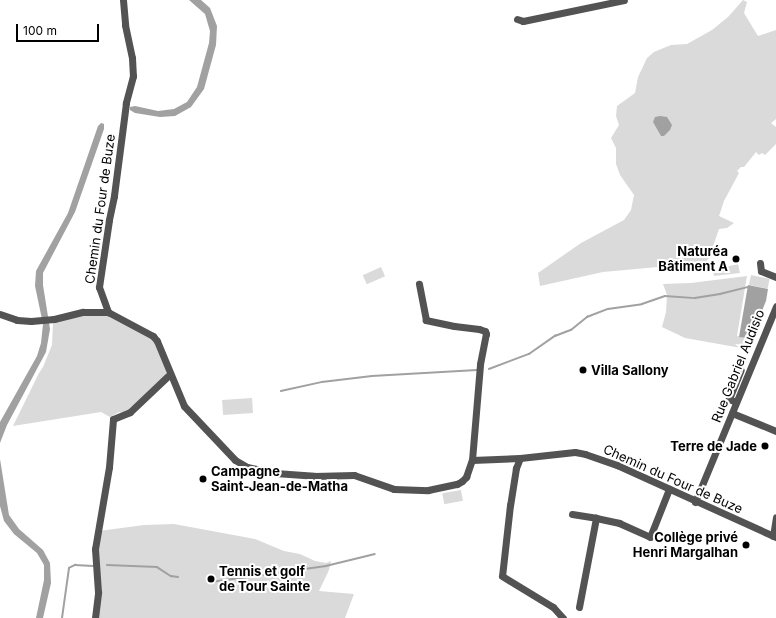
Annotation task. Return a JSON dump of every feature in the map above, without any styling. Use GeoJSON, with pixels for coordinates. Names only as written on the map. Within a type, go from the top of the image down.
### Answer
{"type":"FeatureCollection","features":[{"type":"Feature","properties":{"kind":"street","name":"Chemin du Four de Buze"},"geometry":{"type":"LineString","coordinates":[[108,312],[100,288],[100,278],[114,196],[126,103],[133,71],[125,25],[123,0]]}},
{"type":"Feature","properties":{"kind":"street"},"geometry":{"type":"LineString","coordinates":[[517,19],[523,21],[624,0]]}},
{"type":"Feature","properties":{"kind":"street"},"geometry":{"type":"LineString","coordinates":[[760,263],[760,268],[764,272],[776,277]]}},
{"type":"Feature","properties":{"kind":"street"},"geometry":{"type":"LineString","coordinates":[[0,314],[17,320],[40,320],[54,319],[83,312],[108,312],[153,336],[157,341],[184,406],[235,460],[247,467],[275,473],[314,476],[354,475],[394,489],[423,490],[457,484],[466,477],[472,460],[480,364],[486,334],[485,331],[479,329],[454,326],[426,320],[419,284]]}},
{"type":"Feature","properties":{"kind":"street","name":"Rue Gabriel Audisio"},"geometry":{"type":"LineString","coordinates":[[695,502],[776,306]]}},
{"type":"Feature","properties":{"kind":"street"},"geometry":{"type":"LineString","coordinates":[[736,402],[729,399],[741,370]]}},
{"type":"Feature","properties":{"kind":"street"},"geometry":{"type":"LineString","coordinates":[[95,618],[98,592],[94,549],[109,467],[113,419],[130,412],[170,374]]}},
{"type":"Feature","properties":{"kind":"street"},"geometry":{"type":"LineString","coordinates":[[732,413],[776,431]]}},
{"type":"Feature","properties":{"kind":"street","name":"Chemin du Four de Buze"},"geometry":{"type":"LineString","coordinates":[[472,460],[520,458],[575,452],[585,454],[617,465],[695,502],[775,537]]}},
{"type":"Feature","properties":{"kind":"street"},"geometry":{"type":"LineString","coordinates":[[520,458],[516,468],[511,498],[502,576],[553,607],[563,618]]}},
{"type":"Feature","properties":{"kind":"street"},"geometry":{"type":"LineString","coordinates":[[572,514],[619,523],[650,537],[669,489]]}},
{"type":"Feature","properties":{"kind":"street"},"geometry":{"type":"LineString","coordinates":[[775,537],[776,517]]}},
{"type":"Feature","properties":{"kind":"street"},"geometry":{"type":"LineString","coordinates":[[579,607],[596,518]]}},
{"type":"Feature","properties":{"kind":"shaded area"},"geometry":{"type":"Polygon","coordinates":[[[189,0],[201,0],[210,8],[217,26],[216,45],[204,89],[191,107],[175,116],[160,117],[135,113],[130,110],[130,107],[135,106],[158,111],[174,109],[187,102],[197,87],[209,43],[210,31],[205,14],[189,0]]]}},
{"type":"Feature","properties":{"kind":"shaded area"},"geometry":{"type":"Polygon","coordinates":[[[743,0],[747,2],[744,13],[758,36],[776,30],[776,119],[771,123],[776,127],[776,144],[765,155],[762,153],[759,155],[756,152],[744,167],[741,167],[737,171],[739,173],[724,201],[719,216],[734,223],[727,228],[719,229],[709,258],[702,266],[680,270],[658,267],[603,272],[540,286],[538,273],[581,243],[624,220],[631,210],[634,195],[620,175],[616,164],[616,148],[611,138],[619,125],[616,116],[617,106],[635,93],[638,77],[647,58],[654,52],[671,45],[687,44],[712,30],[728,17],[743,0]]]}},
{"type":"Feature","properties":{"kind":"shaded area"},"geometry":{"type":"Polygon","coordinates":[[[655,117],[667,117],[672,125],[670,130],[664,136],[661,136],[653,122],[655,117]]]}},
{"type":"Feature","properties":{"kind":"shaded area"},"geometry":{"type":"Polygon","coordinates":[[[101,123],[104,124],[104,129],[75,212],[43,273],[43,285],[50,329],[46,352],[7,425],[0,443],[0,422],[37,356],[41,343],[43,324],[35,286],[36,271],[68,213],[98,126],[101,123]]]}},
{"type":"Feature","properties":{"kind":"shaded area"},"geometry":{"type":"Polygon","coordinates":[[[738,264],[740,273],[714,276],[713,270],[738,264]]]}},
{"type":"Feature","properties":{"kind":"shaded area"},"geometry":{"type":"Polygon","coordinates":[[[381,267],[385,276],[367,284],[363,275],[381,267]]]}},
{"type":"Feature","properties":{"kind":"shaded area"},"geometry":{"type":"Polygon","coordinates":[[[751,275],[770,279],[768,289],[749,285],[751,275]]]}},
{"type":"Feature","properties":{"kind":"shaded area"},"geometry":{"type":"Polygon","coordinates":[[[747,276],[737,336],[751,338],[747,349],[685,338],[662,327],[666,312],[667,295],[663,284],[691,283],[747,276]]]}},
{"type":"Feature","properties":{"kind":"shaded area"},"geometry":{"type":"Polygon","coordinates":[[[748,285],[768,289],[766,301],[751,338],[739,337],[748,285]]]}},
{"type":"Feature","properties":{"kind":"shaded area"},"geometry":{"type":"Polygon","coordinates":[[[78,315],[104,315],[113,317],[153,338],[167,371],[165,376],[129,410],[122,413],[119,412],[110,417],[101,412],[13,426],[43,367],[52,345],[53,322],[78,315]]]}},
{"type":"Feature","properties":{"kind":"shaded area"},"geometry":{"type":"Polygon","coordinates":[[[252,398],[253,413],[223,415],[222,400],[252,398]]]}},
{"type":"Feature","properties":{"kind":"shaded area"},"geometry":{"type":"Polygon","coordinates":[[[0,459],[9,515],[19,529],[43,550],[50,563],[51,583],[43,618],[36,618],[44,580],[44,565],[37,553],[14,534],[4,521],[0,506],[0,459]]]}},
{"type":"Feature","properties":{"kind":"shaded area"},"geometry":{"type":"Polygon","coordinates":[[[461,490],[463,501],[444,504],[442,493],[461,490]]]}},
{"type":"Feature","properties":{"kind":"shaded area","name":"Tennis et golf de Tour Sainte"},"geometry":{"type":"Polygon","coordinates":[[[174,524],[255,539],[284,551],[300,554],[315,561],[326,563],[331,561],[329,570],[319,591],[354,594],[345,618],[96,618],[96,551],[99,531],[144,525],[174,524]]]}},
{"type":"Feature","properties":{"kind":"waterway"},"geometry":{"type":"LineString","coordinates":[[489,369],[529,354],[555,336],[571,330],[587,317],[608,309],[642,304],[665,296],[695,298],[749,287]]}},
{"type":"Feature","properties":{"kind":"waterway"},"geometry":{"type":"LineString","coordinates":[[281,391],[322,382],[372,376],[477,370]]}},
{"type":"Feature","properties":{"kind":"waterway"},"geometry":{"type":"LineString","coordinates":[[211,582],[326,566],[375,554]]}},
{"type":"Feature","properties":{"kind":"waterway"},"geometry":{"type":"LineString","coordinates":[[62,618],[69,568],[75,565],[93,566]]}},
{"type":"Feature","properties":{"kind":"waterway"},"geometry":{"type":"LineString","coordinates":[[107,565],[157,567],[171,576],[178,577]]}},
{"type":"Feature","properties":{"kind":"place","name":"Naturéa Bâtiment A"},"geometry":{"type":"Point","coordinates":[736,259]}},
{"type":"Feature","properties":{"kind":"place","name":"Villa Sallony"},"geometry":{"type":"Point","coordinates":[583,370]}},
{"type":"Feature","properties":{"kind":"place","name":"Terre de Jade"},"geometry":{"type":"Point","coordinates":[765,446]}},
{"type":"Feature","properties":{"kind":"place","name":"Campagne Saint-Jean-de-Matha"},"geometry":{"type":"Point","coordinates":[203,479]}},
{"type":"Feature","properties":{"kind":"place","name":"Collège privé Henri Margalhan"},"geometry":{"type":"Point","coordinates":[746,545]}},
{"type":"Feature","properties":{"kind":"place","name":"Tennis et golf de Tour Sainte"},"geometry":{"type":"Point","coordinates":[211,579]}}]}
